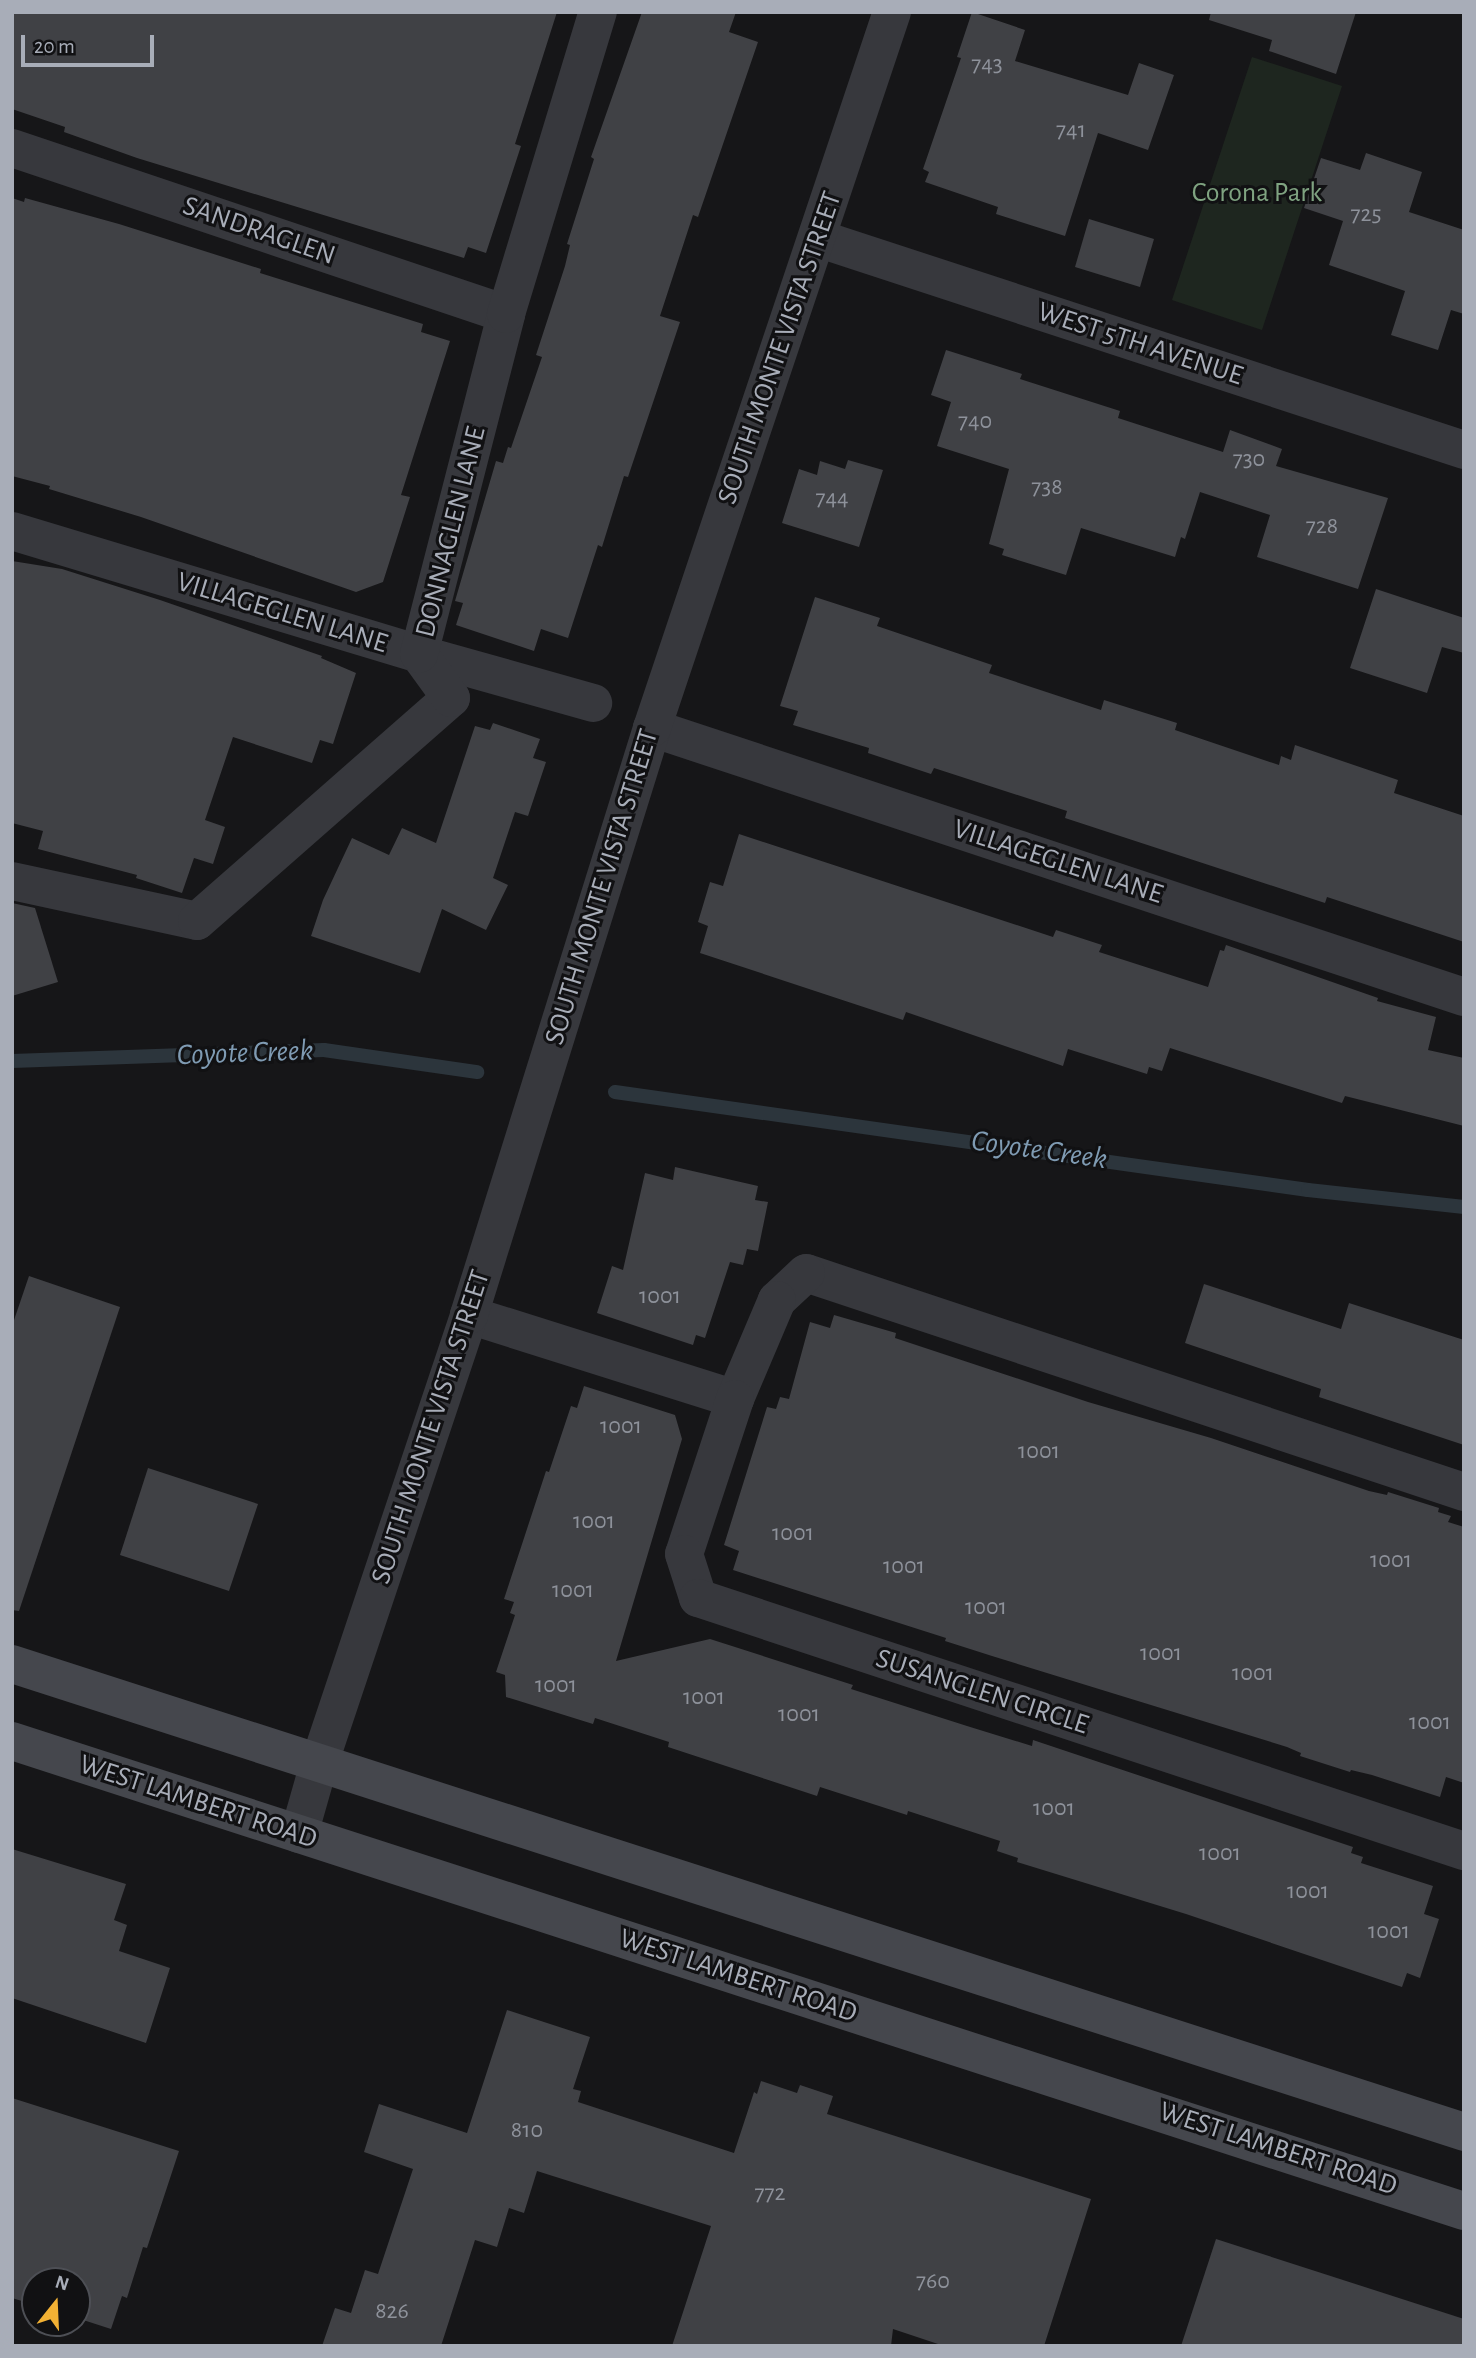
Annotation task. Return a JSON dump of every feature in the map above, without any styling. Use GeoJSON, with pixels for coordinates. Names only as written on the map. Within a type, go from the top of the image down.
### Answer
{"type":"FeatureCollection","features":[{"type":"Feature","properties":{"kind":"main road"},"geometry":{"type":"LineString","coordinates":[[12,1664],[1464,2132]]}},
{"type":"Feature","properties":{"kind":"main road","name":"WEST LAMBERT ROAD"},"geometry":{"type":"LineString","coordinates":[[12,1741],[1464,2211]]}},
{"type":"Feature","properties":{"kind":"street","name":"DONNAGLEN LANE"},"geometry":{"type":"LineString","coordinates":[[12,881],[197,921],[452,698],[419,654],[506,314],[598,12]]}},
{"type":"Feature","properties":{"kind":"street","name":"SOUTH MONTE VISTA STREET"},"geometry":{"type":"LineString","coordinates":[[299,1834],[319,1764],[469,1315],[652,728],[892,12]]}},
{"type":"Feature","properties":{"kind":"street","name":"SANDRAGLEN"},"geometry":{"type":"LineString","coordinates":[[12,148],[506,314]]}},
{"type":"Feature","properties":{"kind":"street","name":"WEST 5TH AVENUE"},"geometry":{"type":"LineString","coordinates":[[817,238],[1464,450]]}},
{"type":"Feature","properties":{"kind":"street","name":"VILLAGEGLEN LANE"},"geometry":{"type":"LineString","coordinates":[[12,531],[419,654],[593,703]]}},
{"type":"Feature","properties":{"kind":"street","name":"VILLAGEGLEN LANE"},"geometry":{"type":"LineString","coordinates":[[652,728],[1464,997]]}},
{"type":"Feature","properties":{"kind":"street","name":"SUSANGLEN CIRCLE"},"geometry":{"type":"LineString","coordinates":[[1464,1492],[806,1273],[777,1300],[735,1399],[684,1555],[698,1598],[1464,1851]]}},
{"type":"Feature","properties":{"kind":"street"},"geometry":{"type":"LineString","coordinates":[[469,1315],[735,1399]]}},
{"type":"Feature","properties":{"kind":"green space","name":"Corona Park"},"geometry":{"type":"Polygon","coordinates":[[[1252,57],[1342,86],[1262,330],[1172,300],[1252,57]]]}},
{"type":"Feature","properties":{"kind":"building"},"geometry":{"type":"Polygon","coordinates":[[[12,12],[557,12],[515,144],[521,146],[486,253],[468,247],[464,258],[137,158],[64,132],[65,127],[12,109],[12,12]]]}},
{"type":"Feature","properties":{"kind":"building"},"geometry":{"type":"Polygon","coordinates":[[[642,12],[736,12],[729,32],[758,42],[698,217],[693,215],[660,316],[680,322],[628,477],[624,476],[602,547],[598,545],[568,638],[541,629],[534,651],[456,625],[463,603],[455,601],[496,461],[503,463],[508,447],[511,448],[542,357],[536,355],[565,266],[570,245],[567,244],[594,159],[591,157],[642,12]]]}},
{"type":"Feature","properties":{"kind":"building"},"geometry":{"type":"Polygon","coordinates":[[[972,12],[1025,30],[1015,61],[1128,95],[1139,63],[1174,75],[1148,150],[1098,133],[1065,236],[996,214],[998,207],[925,182],[929,172],[923,169],[961,58],[957,57],[972,12]]]}},
{"type":"Feature","properties":{"kind":"building"},"geometry":{"type":"Polygon","coordinates":[[[1211,12],[1356,12],[1336,74],[1269,51],[1272,40],[1209,20],[1211,12]]]}},
{"type":"Feature","properties":{"kind":"building"},"geometry":{"type":"Polygon","coordinates":[[[1366,153],[1422,172],[1409,212],[1464,230],[1464,314],[1451,310],[1438,350],[1391,335],[1405,291],[1329,265],[1343,221],[1304,208],[1321,158],[1360,170],[1366,153]]]}},
{"type":"Feature","properties":{"kind":"building"},"geometry":{"type":"Polygon","coordinates":[[[12,198],[24,202],[25,198],[119,224],[261,269],[260,273],[423,324],[421,332],[450,341],[401,495],[410,497],[383,582],[356,592],[141,517],[49,489],[50,486],[12,476],[12,198]]]}},
{"type":"Feature","properties":{"kind":"building"},"geometry":{"type":"Polygon","coordinates":[[[1089,219],[1154,239],[1140,287],[1075,267],[1089,219]]]}},
{"type":"Feature","properties":{"kind":"building"},"geometry":{"type":"Polygon","coordinates":[[[946,350],[1022,374],[1020,379],[1120,411],[1118,418],[1223,452],[1230,430],[1282,449],[1276,466],[1388,498],[1358,589],[1257,557],[1270,515],[1200,492],[1185,539],[1181,537],[1175,557],[1081,528],[1066,575],[1002,555],[1004,549],[989,544],[1009,469],[937,446],[951,402],[931,395],[946,350]]]}},
{"type":"Feature","properties":{"kind":"building"},"geometry":{"type":"Polygon","coordinates":[[[848,460],[883,470],[859,547],[782,523],[799,469],[817,475],[820,461],[845,469],[848,460]]]}},
{"type":"Feature","properties":{"kind":"building"},"geometry":{"type":"Polygon","coordinates":[[[12,561],[62,569],[160,600],[322,656],[321,658],[356,673],[333,744],[320,740],[312,763],[233,737],[205,820],[225,827],[213,864],[194,858],[182,893],[136,878],[137,875],[38,849],[43,831],[12,823],[12,561]]]}},
{"type":"Feature","properties":{"kind":"building"},"geometry":{"type":"Polygon","coordinates":[[[1376,589],[1464,618],[1464,653],[1442,647],[1427,693],[1350,668],[1376,589]]]}},
{"type":"Feature","properties":{"kind":"building"},"geometry":{"type":"Polygon","coordinates":[[[815,597],[880,618],[877,626],[992,665],[989,673],[1101,710],[1104,700],[1177,723],[1175,730],[1279,765],[1281,756],[1291,760],[1295,745],[1398,780],[1394,793],[1464,816],[1464,942],[1327,897],[1325,903],[1065,818],[1067,811],[934,768],[931,774],[868,753],[869,748],[793,725],[798,711],[780,706],[815,597]]]}},
{"type":"Feature","properties":{"kind":"building"},"geometry":{"type":"Polygon","coordinates":[[[493,723],[540,739],[533,758],[546,762],[528,816],[515,812],[493,878],[508,885],[486,930],[442,909],[420,973],[311,936],[323,900],[352,838],[389,855],[402,828],[436,843],[475,726],[490,730],[493,723]]]}},
{"type":"Feature","properties":{"kind":"building"},"geometry":{"type":"Polygon","coordinates":[[[739,834],[1053,937],[1056,930],[1102,945],[1099,952],[1208,987],[1220,950],[1224,951],[1226,945],[1378,998],[1377,1001],[1436,1017],[1428,1050],[1464,1058],[1464,1126],[1345,1096],[1342,1103],[1170,1048],[1162,1071],[1149,1067],[1147,1074],[1068,1049],[1063,1066],[906,1012],[903,1020],[700,953],[708,926],[698,922],[710,882],[723,886],[739,834]]]}},
{"type":"Feature","properties":{"kind":"building"},"geometry":{"type":"Polygon","coordinates":[[[12,903],[35,908],[58,982],[12,996],[12,903]]]}},
{"type":"Feature","properties":{"kind":"building"},"geometry":{"type":"Polygon","coordinates":[[[675,1167],[758,1186],[755,1200],[768,1202],[758,1251],[747,1249],[743,1265],[730,1262],[705,1338],[696,1335],[693,1345],[597,1313],[612,1266],[623,1270],[645,1173],[673,1180],[675,1167]]]}},
{"type":"Feature","properties":{"kind":"building"},"geometry":{"type":"Polygon","coordinates":[[[29,1276],[120,1307],[19,1611],[12,1610],[12,1326],[29,1276]]]}},
{"type":"Feature","properties":{"kind":"building"},"geometry":{"type":"Polygon","coordinates":[[[1204,1284],[1341,1329],[1349,1303],[1464,1340],[1464,1445],[1319,1397],[1321,1389],[1185,1343],[1204,1284]]]}},
{"type":"Feature","properties":{"kind":"building"},"geometry":{"type":"Polygon","coordinates":[[[834,1315],[896,1333],[895,1338],[1088,1402],[1211,1438],[1369,1491],[1387,1495],[1388,1492],[1439,1508],[1438,1512],[1451,1516],[1448,1522],[1464,1527],[1464,1783],[1446,1777],[1440,1797],[1372,1775],[1351,1770],[1350,1772],[1300,1756],[1301,1753],[1287,1747],[945,1641],[946,1638],[733,1570],[739,1551],[724,1545],[767,1407],[776,1409],[780,1397],[789,1399],[810,1322],[830,1328],[834,1315]]]}},
{"type":"Feature","properties":{"kind":"building"},"geometry":{"type":"Polygon","coordinates":[[[584,1386],[675,1415],[682,1439],[616,1661],[710,1639],[853,1685],[851,1689],[1032,1746],[1033,1740],[1353,1847],[1351,1853],[1363,1857],[1361,1863],[1433,1886],[1424,1914],[1439,1919],[1420,1978],[1407,1973],[1402,1987],[1186,1914],[1017,1862],[1018,1858],[997,1851],[1000,1841],[908,1811],[907,1815],[820,1787],[817,1796],[668,1747],[669,1742],[595,1718],[593,1724],[506,1697],[505,1675],[496,1672],[515,1615],[510,1613],[514,1602],[504,1599],[546,1471],[549,1472],[571,1406],[577,1408],[584,1386]]]}},
{"type":"Feature","properties":{"kind":"building"},"geometry":{"type":"Polygon","coordinates":[[[148,1468],[258,1504],[229,1591],[120,1555],[148,1468]]]}},
{"type":"Feature","properties":{"kind":"building"},"geometry":{"type":"Polygon","coordinates":[[[12,1849],[126,1884],[114,1920],[127,1925],[119,1951],[170,1968],[146,2043],[12,1998],[12,1849]]]}},
{"type":"Feature","properties":{"kind":"building"},"geometry":{"type":"Polygon","coordinates":[[[507,2010],[590,2037],[573,2089],[581,2091],[578,2102],[734,2153],[754,2092],[757,2094],[761,2081],[797,2093],[800,2085],[833,2096],[827,2114],[1091,2199],[1044,2346],[944,2346],[893,2329],[891,2346],[672,2346],[711,2226],[537,2171],[524,2213],[509,2208],[497,2247],[475,2240],[441,2346],[322,2346],[335,2308],[351,2313],[365,2270],[378,2274],[413,2169],[364,2152],[379,2104],[467,2133],[507,2010]]]}},
{"type":"Feature","properties":{"kind":"building"},"geometry":{"type":"Polygon","coordinates":[[[12,2098],[179,2151],[147,2248],[143,2247],[127,2298],[122,2296],[111,2329],[91,2323],[91,2267],[21,2267],[21,2301],[12,2298],[12,2098]]]}},
{"type":"Feature","properties":{"kind":"building"},"geometry":{"type":"Polygon","coordinates":[[[1216,2239],[1464,2319],[1464,2346],[1181,2346],[1216,2239]]]}},
{"type":"Feature","properties":{"kind":"waterway","name":"Coyote Creek"},"geometry":{"type":"LineString","coordinates":[[12,1061],[324,1050],[477,1072]]}},
{"type":"Feature","properties":{"kind":"waterway","name":"Coyote Creek"},"geometry":{"type":"LineString","coordinates":[[615,1092],[1308,1190],[1464,1207]]}}]}
